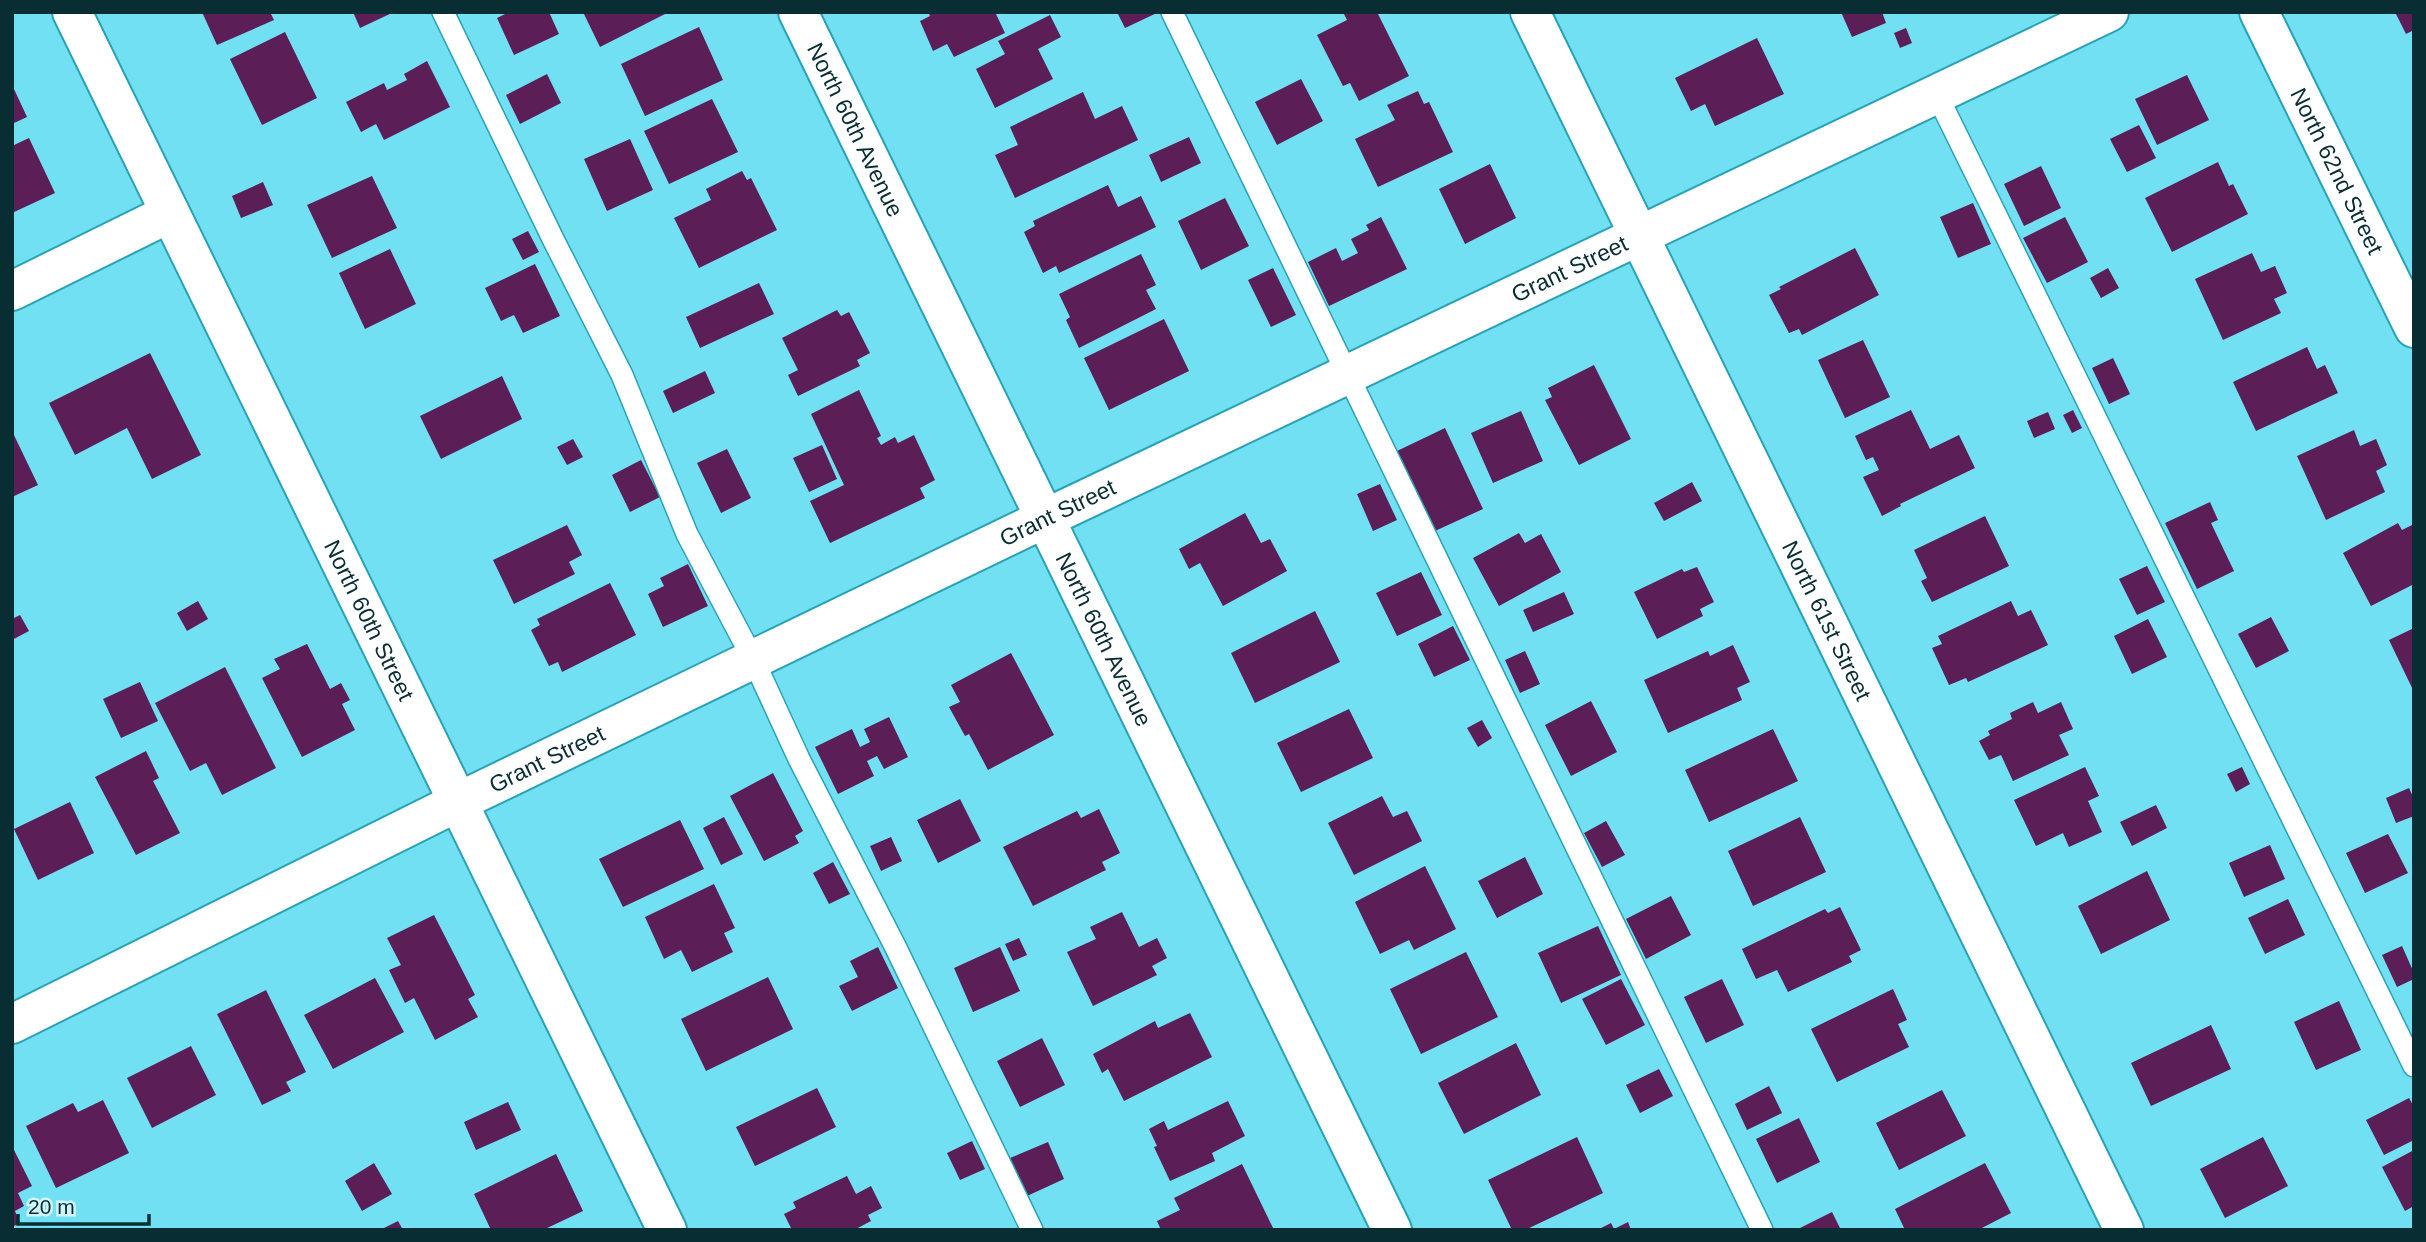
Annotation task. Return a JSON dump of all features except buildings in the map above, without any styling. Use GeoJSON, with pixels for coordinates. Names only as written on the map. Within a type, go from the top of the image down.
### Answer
{"type":"FeatureCollection","features":[{"type":"Feature","properties":{"kind":"street","name":"North 60th Street"},"geometry":{"type":"LineString","coordinates":[[72,12],[667,1230]]}},
{"type":"Feature","properties":{"kind":"street","name":"North 60th Avenue"},"geometry":{"type":"LineString","coordinates":[[798,12],[1392,1230]]}},
{"type":"Feature","properties":{"kind":"street","name":"North 61st Street"},"geometry":{"type":"LineString","coordinates":[[1530,12],[2124,1230]]}},
{"type":"Feature","properties":{"kind":"street","name":"Grant Street"},"geometry":{"type":"LineString","coordinates":[[12,1024],[753,659],[2109,12]]}},
{"type":"Feature","properties":{"kind":"street","name":"North 62nd Street"},"geometry":{"type":"LineString","coordinates":[[2259,12],[2414,328]]}},
{"type":"Feature","properties":{"kind":"street"},"geometry":{"type":"LineString","coordinates":[[12,292],[170,213]]}},
{"type":"Feature","properties":{"kind":"lane"},"geometry":{"type":"LineString","coordinates":[[443,12],[622,375],[687,534],[753,659],[799,759],[896,948],[1032,1230]]}},
{"type":"Feature","properties":{"kind":"lane"},"geometry":{"type":"LineString","coordinates":[[1172,12],[1762,1230]]}},
{"type":"Feature","properties":{"kind":"lane"},"geometry":{"type":"LineString","coordinates":[[1937,95],[2414,1066]]}}]}
